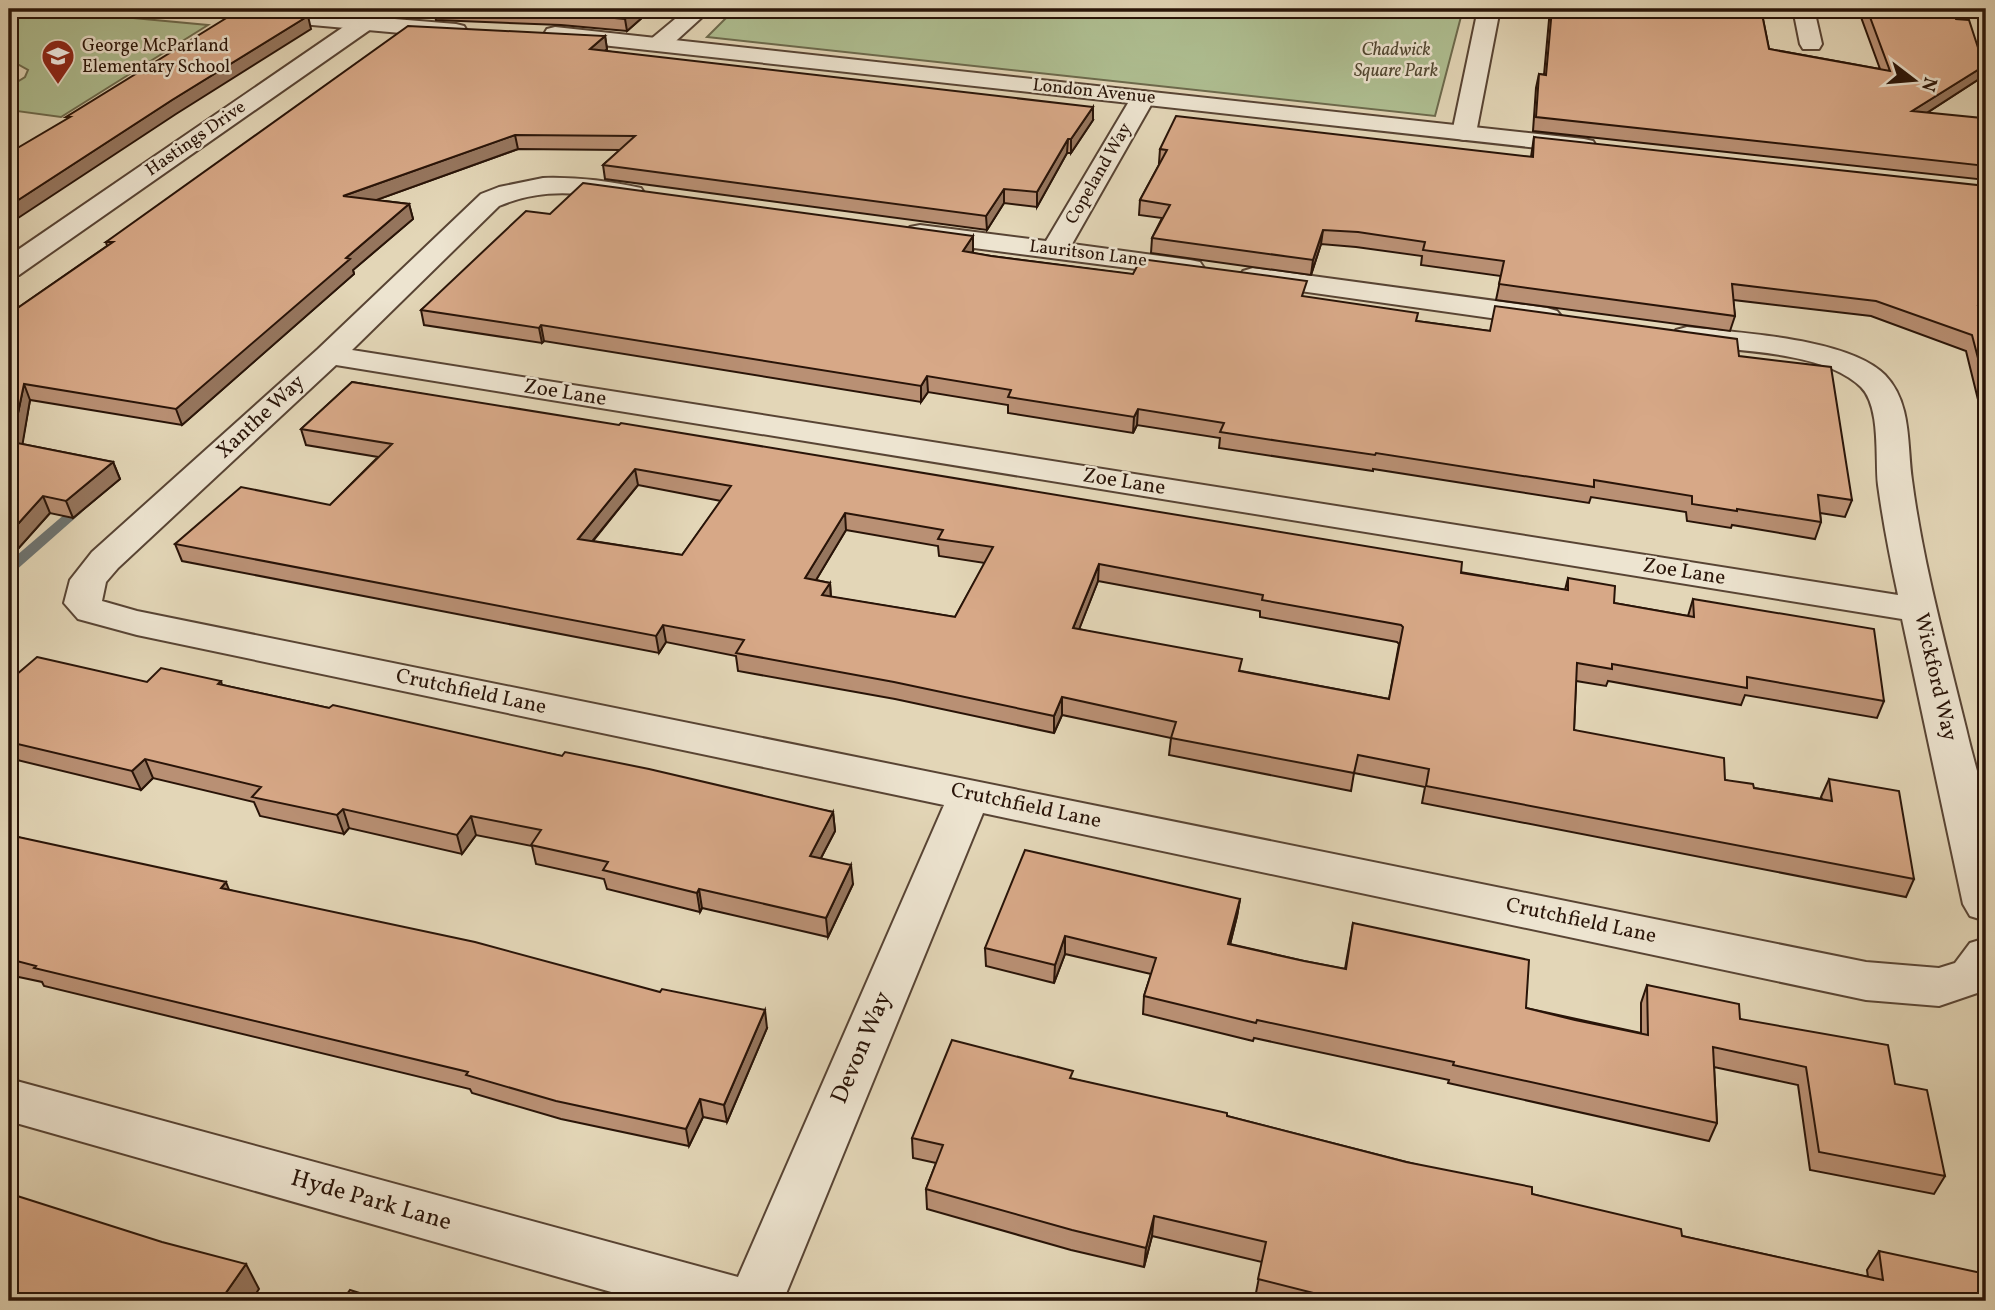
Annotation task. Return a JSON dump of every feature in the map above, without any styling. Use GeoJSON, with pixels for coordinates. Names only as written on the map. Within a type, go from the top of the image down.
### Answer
{"type":"FeatureCollection","features":[{"type":"Feature","properties":{"kind":"street"},"geometry":{"type":"LineString","coordinates":[[200,9],[480,32]]}},
{"type":"Feature","properties":{"kind":"street","name":"Hastings Drive"},"geometry":{"type":"LineString","coordinates":[[9,270],[384,9]]}},
{"type":"Feature","properties":{"kind":"street"},"geometry":{"type":"LineString","coordinates":[[659,44],[700,9]]}},
{"type":"Feature","properties":{"kind":"street"},"geometry":{"type":"LineString","coordinates":[[1464,133],[1489,9]]}},
{"type":"Feature","properties":{"kind":"street"},"geometry":{"type":"LineString","coordinates":[[1802,9],[1811,44]]}},
{"type":"Feature","properties":{"kind":"street","name":"London Avenue"},"geometry":{"type":"LineString","coordinates":[[534,34],[659,44],[1611,149]]}},
{"type":"Feature","properties":{"kind":"street","name":"Copeland Way"},"geometry":{"type":"LineString","coordinates":[[1055,250],[1143,98]]}},
{"type":"Feature","properties":{"kind":"street","name":"Xanthe Way"},"geometry":{"type":"LineString","coordinates":[[83,603],[88,580],[105,561],[329,355],[490,200],[523,187],[548,184],[652,196]]}},
{"type":"Feature","properties":{"kind":"street","name":"Lauritson Lane"},"geometry":{"type":"LineString","coordinates":[[897,230],[1574,321]]}},
{"type":"Feature","properties":{"kind":"street","name":"Wickford Way"},"geometry":{"type":"LineString","coordinates":[[1656,332],[1841,360],[1874,382],[1883,396],[1890,423],[1895,481],[1920,610],[1986,904]]}},
{"type":"Feature","properties":{"kind":"street","name":"Zoe Lane"},"geometry":{"type":"LineString","coordinates":[[329,355],[1920,610]]}},
{"type":"Feature","properties":{"kind":"street","name":"Crutchfield Lane"},"geometry":{"type":"LineString","coordinates":[[83,603],[91,611],[137,623],[1866,981],[1939,987],[1979,966]]}},
{"type":"Feature","properties":{"kind":"street","name":"Devon Way"},"geometry":{"type":"LineString","coordinates":[[755,1301],[970,794]]}},
{"type":"Feature","properties":{"kind":"street","name":"Hyde Park Lane"},"geometry":{"type":"LineString","coordinates":[[9,1100],[733,1301]]}},
{"type":"Feature","properties":{"kind":"green space","name":"George McParland Elementary School"},"geometry":{"type":"Polygon","coordinates":[[[9,9],[37,9],[208,25],[61,117],[9,110],[9,87],[25,77],[28,70],[9,63],[9,9]]]}},
{"type":"Feature","properties":{"kind":"green space","name":"Chadwick Square Park"},"geometry":{"type":"Polygon","coordinates":[[[735,9],[1463,9],[1435,116],[707,37],[735,9]]]}},
{"type":"Feature","properties":{"kind":"building"},"geometry":{"type":"Polygon","coordinates":[[[241,9],[308,16],[9,206],[9,153],[241,9]]]}},
{"type":"Feature","properties":{"kind":"building"},"geometry":{"type":"Polygon","coordinates":[[[442,9],[637,9],[625,19],[559,13],[442,9]]]}},
{"type":"Feature","properties":{"kind":"building"},"geometry":{"type":"Polygon","coordinates":[[[1552,9],[1761,9],[1769,49],[1890,71],[1867,9],[1952,9],[1956,19],[1969,20],[1984,66],[1912,111],[1982,118],[1986,130],[1986,166],[1536,117],[1539,74],[1546,75],[1552,9]]]}},
{"type":"Feature","properties":{"kind":"building"},"geometry":{"type":"Polygon","coordinates":[[[408,26],[605,36],[590,49],[1093,107],[1071,139],[1068,139],[1037,192],[1004,189],[986,216],[603,165],[635,136],[515,135],[343,196],[409,204],[346,258],[350,259],[176,409],[24,384],[12,442],[113,462],[66,501],[43,496],[9,534],[9,314],[113,242],[106,242],[408,26]]]}},
{"type":"Feature","properties":{"kind":"building"},"geometry":{"type":"Polygon","coordinates":[[[1176,116],[1533,157],[1534,137],[1986,186],[1986,300],[1978,306],[1986,318],[1986,389],[1972,335],[1876,301],[1732,284],[1735,316],[1499,284],[1504,261],[1423,250],[1425,242],[1358,232],[1323,230],[1313,260],[1152,238],[1170,205],[1140,200],[1167,150],[1160,149],[1176,116]]]}},
{"type":"Feature","properties":{"kind":"building"},"geometry":{"type":"Polygon","coordinates":[[[583,183],[973,236],[963,251],[991,256],[1133,274],[1141,259],[1307,281],[1302,296],[1418,313],[1416,321],[1490,331],[1495,306],[1737,339],[1739,356],[1831,367],[1852,500],[1818,495],[1821,522],[1737,511],[1692,504],[1692,496],[1594,480],[1594,487],[1220,432],[1224,423],[1138,409],[1134,417],[1008,397],[1011,390],[927,376],[921,386],[541,325],[539,328],[421,310],[526,211],[550,214],[583,183]]]}},
{"type":"Feature","properties":{"kind":"building"},"geometry":{"type":"Polygon","coordinates":[[[352,382],[619,425],[621,423],[1462,562],[1461,573],[1568,590],[1568,578],[1615,586],[1614,603],[1694,617],[1693,599],[1874,629],[1884,701],[1747,677],[1747,688],[1612,664],[1612,669],[1577,663],[1574,730],[1724,758],[1725,780],[1753,784],[1754,788],[1832,801],[1829,779],[1899,791],[1914,879],[1426,786],[1429,769],[1358,755],[1354,773],[1171,738],[1176,722],[1062,697],[1054,716],[894,682],[736,653],[744,640],[663,625],[656,636],[175,544],[241,487],[330,505],[392,444],[301,429],[352,382]],[[635,469],[578,539],[682,555],[731,486],[635,469]],[[845,513],[805,578],[830,583],[822,595],[955,617],[993,547],[938,539],[943,530],[845,513]],[[1099,564],[1073,628],[1242,659],[1239,671],[1389,699],[1403,627],[1262,600],[1263,595],[1099,564]]]}},
{"type":"Feature","properties":{"kind":"building"},"geometry":{"type":"Polygon","coordinates":[[[37,657],[147,682],[161,668],[221,681],[218,684],[329,708],[333,705],[562,756],[565,752],[649,769],[833,812],[810,856],[851,865],[826,918],[699,889],[697,893],[603,870],[608,862],[531,845],[541,830],[471,816],[457,835],[343,809],[337,815],[252,797],[261,787],[145,759],[132,771],[9,742],[9,681],[37,657]]]}},
{"type":"Feature","properties":{"kind":"building"},"geometry":{"type":"Polygon","coordinates":[[[9,835],[226,882],[221,888],[475,942],[660,992],[662,989],[765,1010],[724,1105],[700,1099],[686,1129],[556,1101],[466,1075],[468,1072],[34,968],[36,966],[9,959],[9,835]]]}},
{"type":"Feature","properties":{"kind":"building"},"geometry":{"type":"Polygon","coordinates":[[[1025,850],[1240,899],[1228,944],[1346,969],[1353,923],[1529,960],[1526,1008],[1575,1020],[1648,1035],[1647,985],[1739,1004],[1740,1019],[1888,1045],[1895,1084],[1927,1090],[1945,1176],[1819,1152],[1806,1067],[1713,1047],[1717,1123],[1453,1065],[1454,1062],[1257,1020],[1256,1023],[1144,996],[1156,958],[1065,936],[1055,965],[985,948],[1025,850]]]}},
{"type":"Feature","properties":{"kind":"building"},"geometry":{"type":"Polygon","coordinates":[[[952,1040],[1073,1071],[1070,1078],[1227,1113],[1227,1116],[1406,1162],[1532,1187],[1532,1194],[1681,1229],[1682,1236],[1883,1280],[1879,1251],[1986,1274],[1986,1301],[1496,1301],[1472,1296],[1472,1301],[1345,1301],[1258,1279],[1266,1242],[1154,1216],[1146,1248],[926,1189],[943,1145],[912,1138],[952,1040]]]}},
{"type":"Feature","properties":{"kind":"building"},"geometry":{"type":"Polygon","coordinates":[[[11,1194],[162,1242],[246,1264],[223,1297],[235,1301],[9,1301],[11,1194]]]}},
{"type":"Feature","properties":{"kind":"building"},"geometry":{"type":"Polygon","coordinates":[[[350,1290],[385,1301],[342,1301],[350,1290]]]}},
{"type":"Feature","properties":{"kind":"waterway"},"geometry":{"type":"LineString","coordinates":[[9,569],[77,510]]}},
{"type":"Feature","properties":{"kind":"place","name":"George McParland Elementary School"},"geometry":{"type":"Point","coordinates":[58,86]}}]}
